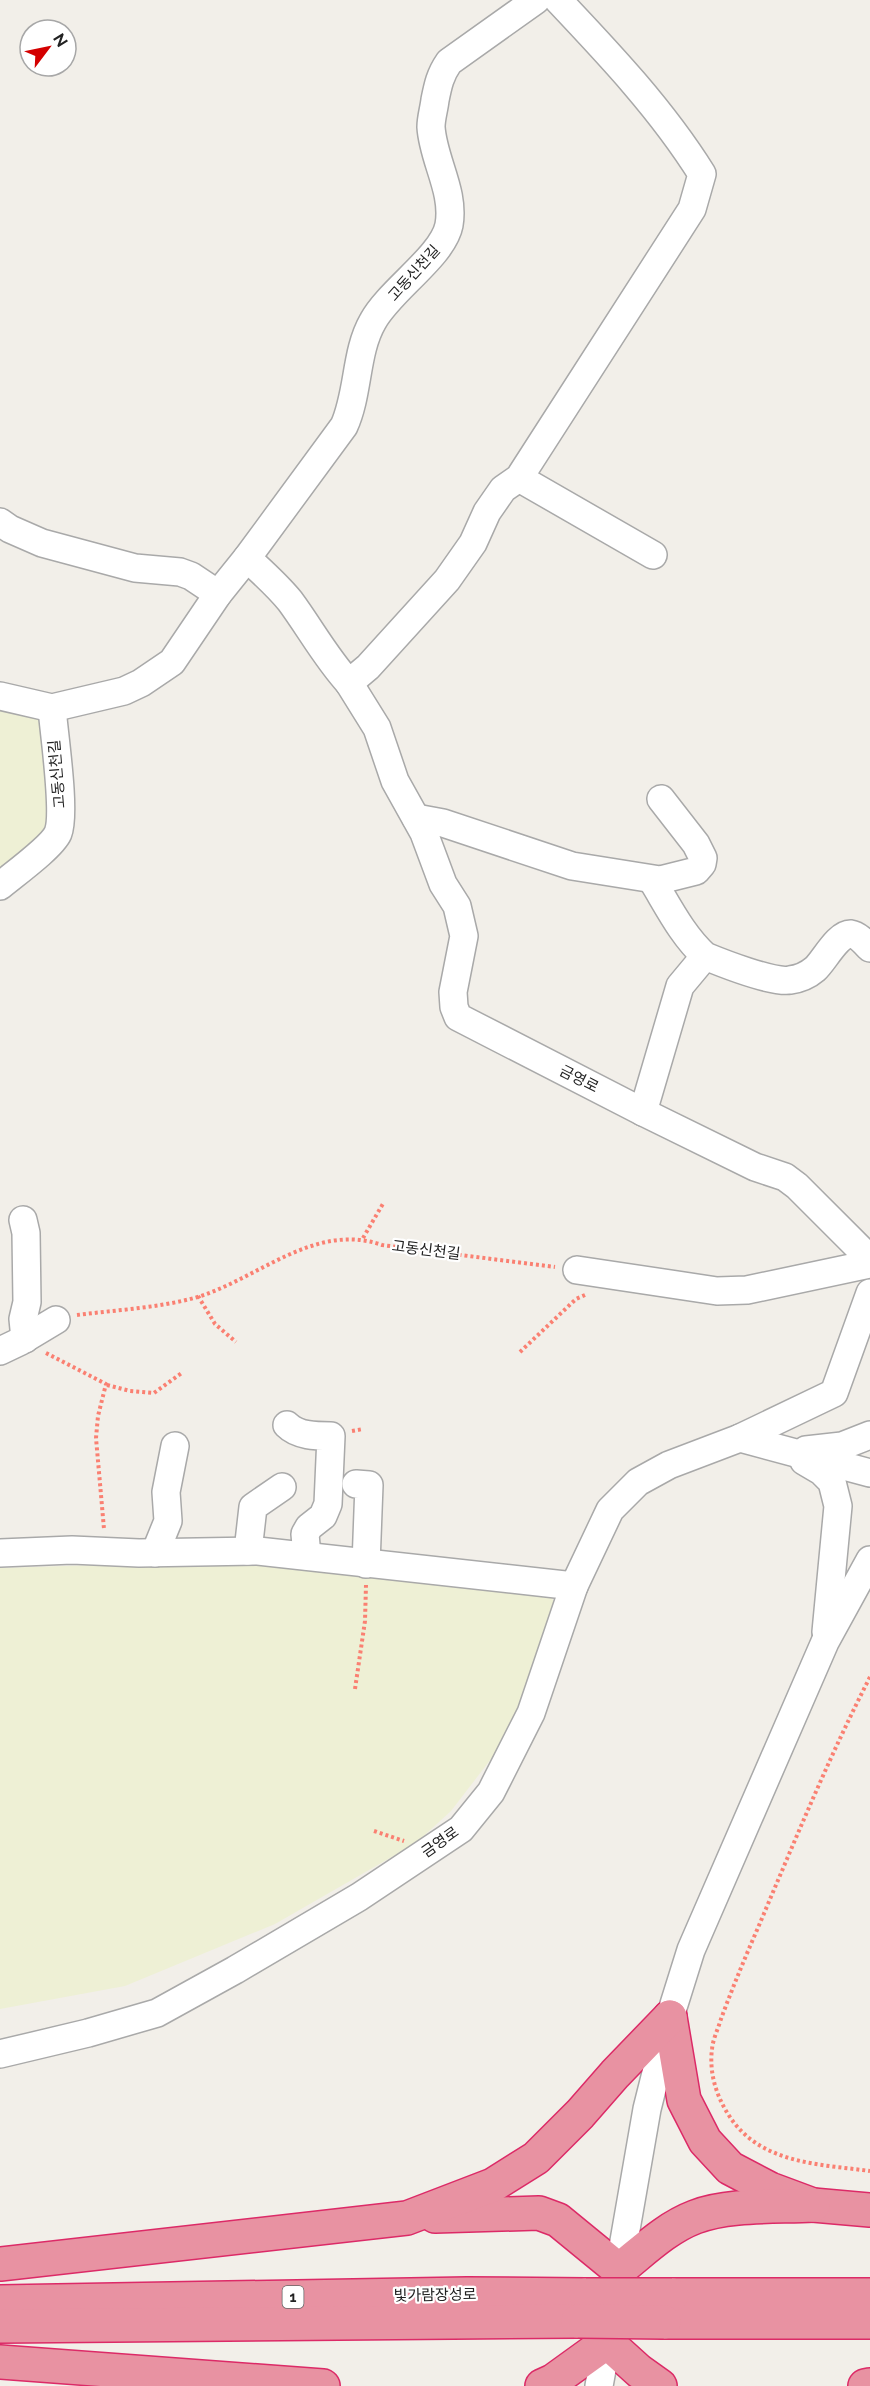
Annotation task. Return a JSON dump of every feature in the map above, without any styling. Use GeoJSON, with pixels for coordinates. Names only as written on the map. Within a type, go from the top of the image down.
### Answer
{"type":"FeatureCollection","features":[{"type":"Feature","properties":{"kind":"highway"},"geometry":{"type":"LineString","coordinates":[[670,2017],[684,2100],[705,2141],[730,2168],[770,2189],[813,2205]]}},
{"type":"Feature","properties":{"kind":"highway"},"geometry":{"type":"LineString","coordinates":[[407,2218],[493,2185],[536,2158],[670,2017]]}},
{"type":"Feature","properties":{"kind":"highway"},"geometry":{"type":"LineString","coordinates":[[0,2265],[407,2218],[517,2212],[539,2213],[558,2220],[619,2270],[676,2226],[714,2212],[813,2205],[870,2210]]}},
{"type":"Feature","properties":{"kind":"highway","name":"빛가람장성로"},"geometry":{"type":"LineString","coordinates":[[0,2302],[467,2294],[582,2308]]}},
{"type":"Feature","properties":{"kind":"highway","name":"빛가람장성로"},"geometry":{"type":"LineString","coordinates":[[668,2309],[870,2295]]}},
{"type":"Feature","properties":{"kind":"highway","name":"빛가람장성로"},"geometry":{"type":"LineString","coordinates":[[0,2326],[582,2308],[668,2309],[870,2322]]}},
{"type":"Feature","properties":{"kind":"highway"},"geometry":{"type":"LineString","coordinates":[[542,2386],[553,2381],[607,2343],[660,2386]]}},
{"type":"Feature","properties":{"kind":"highway"},"geometry":{"type":"LineString","coordinates":[[0,2362],[323,2386]]}},
{"type":"Feature","properties":{"kind":"highway"},"geometry":{"type":"LineString","coordinates":[[865,2386],[870,2385]]}},
{"type":"Feature","properties":{"kind":"street","name":"고동신천길"},"geometry":{"type":"LineString","coordinates":[[0,696],[52,708],[124,690],[141,683],[172,662],[218,594],[344,426],[351,410],[365,342],[373,321],[391,297],[442,242],[448,228],[451,208],[431,125],[439,76],[449,62],[536,0]]}},
{"type":"Feature","properties":{"kind":"street"},"geometry":{"type":"LineString","coordinates":[[349,683],[368,667],[447,580],[473,543],[487,512],[503,489],[519,478],[692,209],[702,174],[628,74],[558,0]]}},
{"type":"Feature","properties":{"kind":"street"},"geometry":{"type":"LineString","coordinates":[[519,478],[653,555]]}},
{"type":"Feature","properties":{"kind":"street"},"geometry":{"type":"LineString","coordinates":[[0,522],[42,543],[135,568],[180,572],[196,579],[218,594]]}},
{"type":"Feature","properties":{"kind":"street"},"geometry":{"type":"LineString","coordinates":[[247,558],[285,595],[336,669],[349,683],[377,728],[395,781],[416,818],[443,823],[572,866],[660,880],[696,871],[702,864],[702,853],[661,800]]}},
{"type":"Feature","properties":{"kind":"street","name":"고동신천길"},"geometry":{"type":"LineString","coordinates":[[0,886],[51,843],[58,833],[61,815],[52,708]]}},
{"type":"Feature","properties":{"kind":"street","name":"금영로"},"geometry":{"type":"LineString","coordinates":[[416,818],[444,884],[457,906],[464,936],[453,992],[454,1007],[458,1017],[755,1167],[785,1177],[797,1186],[870,1259]]}},
{"type":"Feature","properties":{"kind":"street"},"geometry":{"type":"LineString","coordinates":[[652,880],[677,922],[696,948],[705,956],[785,981],[803,976],[815,969],[835,944],[846,936],[852,934],[870,948]]}},
{"type":"Feature","properties":{"kind":"street"},"geometry":{"type":"LineString","coordinates":[[643,1112],[680,986],[705,956]]}},
{"type":"Feature","properties":{"kind":"street"},"geometry":{"type":"LineString","coordinates":[[23,1220],[26,1233],[27,1302],[22,1319],[25,1339]]}},
{"type":"Feature","properties":{"kind":"street"},"geometry":{"type":"LineString","coordinates":[[577,1270],[717,1291],[747,1290],[870,1264]]}},
{"type":"Feature","properties":{"kind":"street","name":"금영로"},"geometry":{"type":"LineString","coordinates":[[0,2054],[88,2033],[157,2013],[359,1897],[461,1829],[491,1792],[531,1713],[574,1586],[610,1510],[638,1482],[669,1465],[740,1438],[834,1393],[870,1293]]}},
{"type":"Feature","properties":{"kind":"street"},"geometry":{"type":"LineString","coordinates":[[0,1351],[56,1320]]}},
{"type":"Feature","properties":{"kind":"street"},"geometry":{"type":"LineString","coordinates":[[287,1425],[309,1435],[331,1436],[328,1504],[323,1516],[304,1534],[307,1556]]}},
{"type":"Feature","properties":{"kind":"street"},"geometry":{"type":"LineString","coordinates":[[787,1451],[842,1446],[870,1435]]}},
{"type":"Feature","properties":{"kind":"street"},"geometry":{"type":"LineString","coordinates":[[740,1438],[870,1473]]}},
{"type":"Feature","properties":{"kind":"street"},"geometry":{"type":"LineString","coordinates":[[155,1552],[168,1521],[166,1492],[175,1446]]}},
{"type":"Feature","properties":{"kind":"street"},"geometry":{"type":"LineString","coordinates":[[787,1451],[821,1471],[832,1482],[838,1506],[825,1642]]}},
{"type":"Feature","properties":{"kind":"street"},"geometry":{"type":"LineString","coordinates":[[356,1484],[369,1485],[366,1564]]}},
{"type":"Feature","properties":{"kind":"street"},"geometry":{"type":"LineString","coordinates":[[248,1551],[246,1499],[282,1487]]}},
{"type":"Feature","properties":{"kind":"street"},"geometry":{"type":"LineString","coordinates":[[0,1553],[248,1551],[574,1586]]}},
{"type":"Feature","properties":{"kind":"street"},"geometry":{"type":"LineString","coordinates":[[599,2386],[647,2109],[670,2017],[691,1950],[825,1642],[870,1560]]}},
{"type":"Feature","properties":{"kind":"path"},"geometry":{"type":"LineString","coordinates":[[363,1238],[384,1202]]}},
{"type":"Feature","properties":{"kind":"path","name":"고동신천길"},"geometry":{"type":"LineString","coordinates":[[56,1320],[73,1315],[167,1303],[198,1296],[222,1289],[270,1263],[314,1245],[334,1240],[363,1238],[382,1245],[577,1270]]}},
{"type":"Feature","properties":{"kind":"path"},"geometry":{"type":"LineString","coordinates":[[198,1296],[215,1324],[236,1342]]}},
{"type":"Feature","properties":{"kind":"path"},"geometry":{"type":"LineString","coordinates":[[520,1352],[565,1309]]}},
{"type":"Feature","properties":{"kind":"path"},"geometry":{"type":"LineString","coordinates":[[25,1339],[34,1348],[77,1367],[106,1385],[130,1391],[154,1393],[183,1372]]}},
{"type":"Feature","properties":{"kind":"path"},"geometry":{"type":"LineString","coordinates":[[104,1551],[103,1505],[96,1438],[98,1416],[106,1385]]}},
{"type":"Feature","properties":{"kind":"path"},"geometry":{"type":"LineString","coordinates":[[355,1689],[365,1621],[366,1564]]}},
{"type":"Feature","properties":{"kind":"path"},"geometry":{"type":"LineString","coordinates":[[870,1677],[837,1741],[730,1995],[712,2046],[710,2067],[718,2093],[729,2115],[746,2135],[768,2151],[791,2160],[870,2171]]}},
{"type":"Feature","properties":{"kind":"green space"},"geometry":{"type":"Polygon","coordinates":[[[0,704],[43,716],[50,816],[40,837],[0,872],[0,704]]]}},
{"type":"Feature","properties":{"kind":"green space"},"geometry":{"type":"Polygon","coordinates":[[[226,1561],[541,1591],[552,1598],[556,1608],[515,1717],[501,1746],[451,1811],[416,1843],[275,1924],[125,1986],[0,2009],[0,1568],[226,1561]]]}}]}
